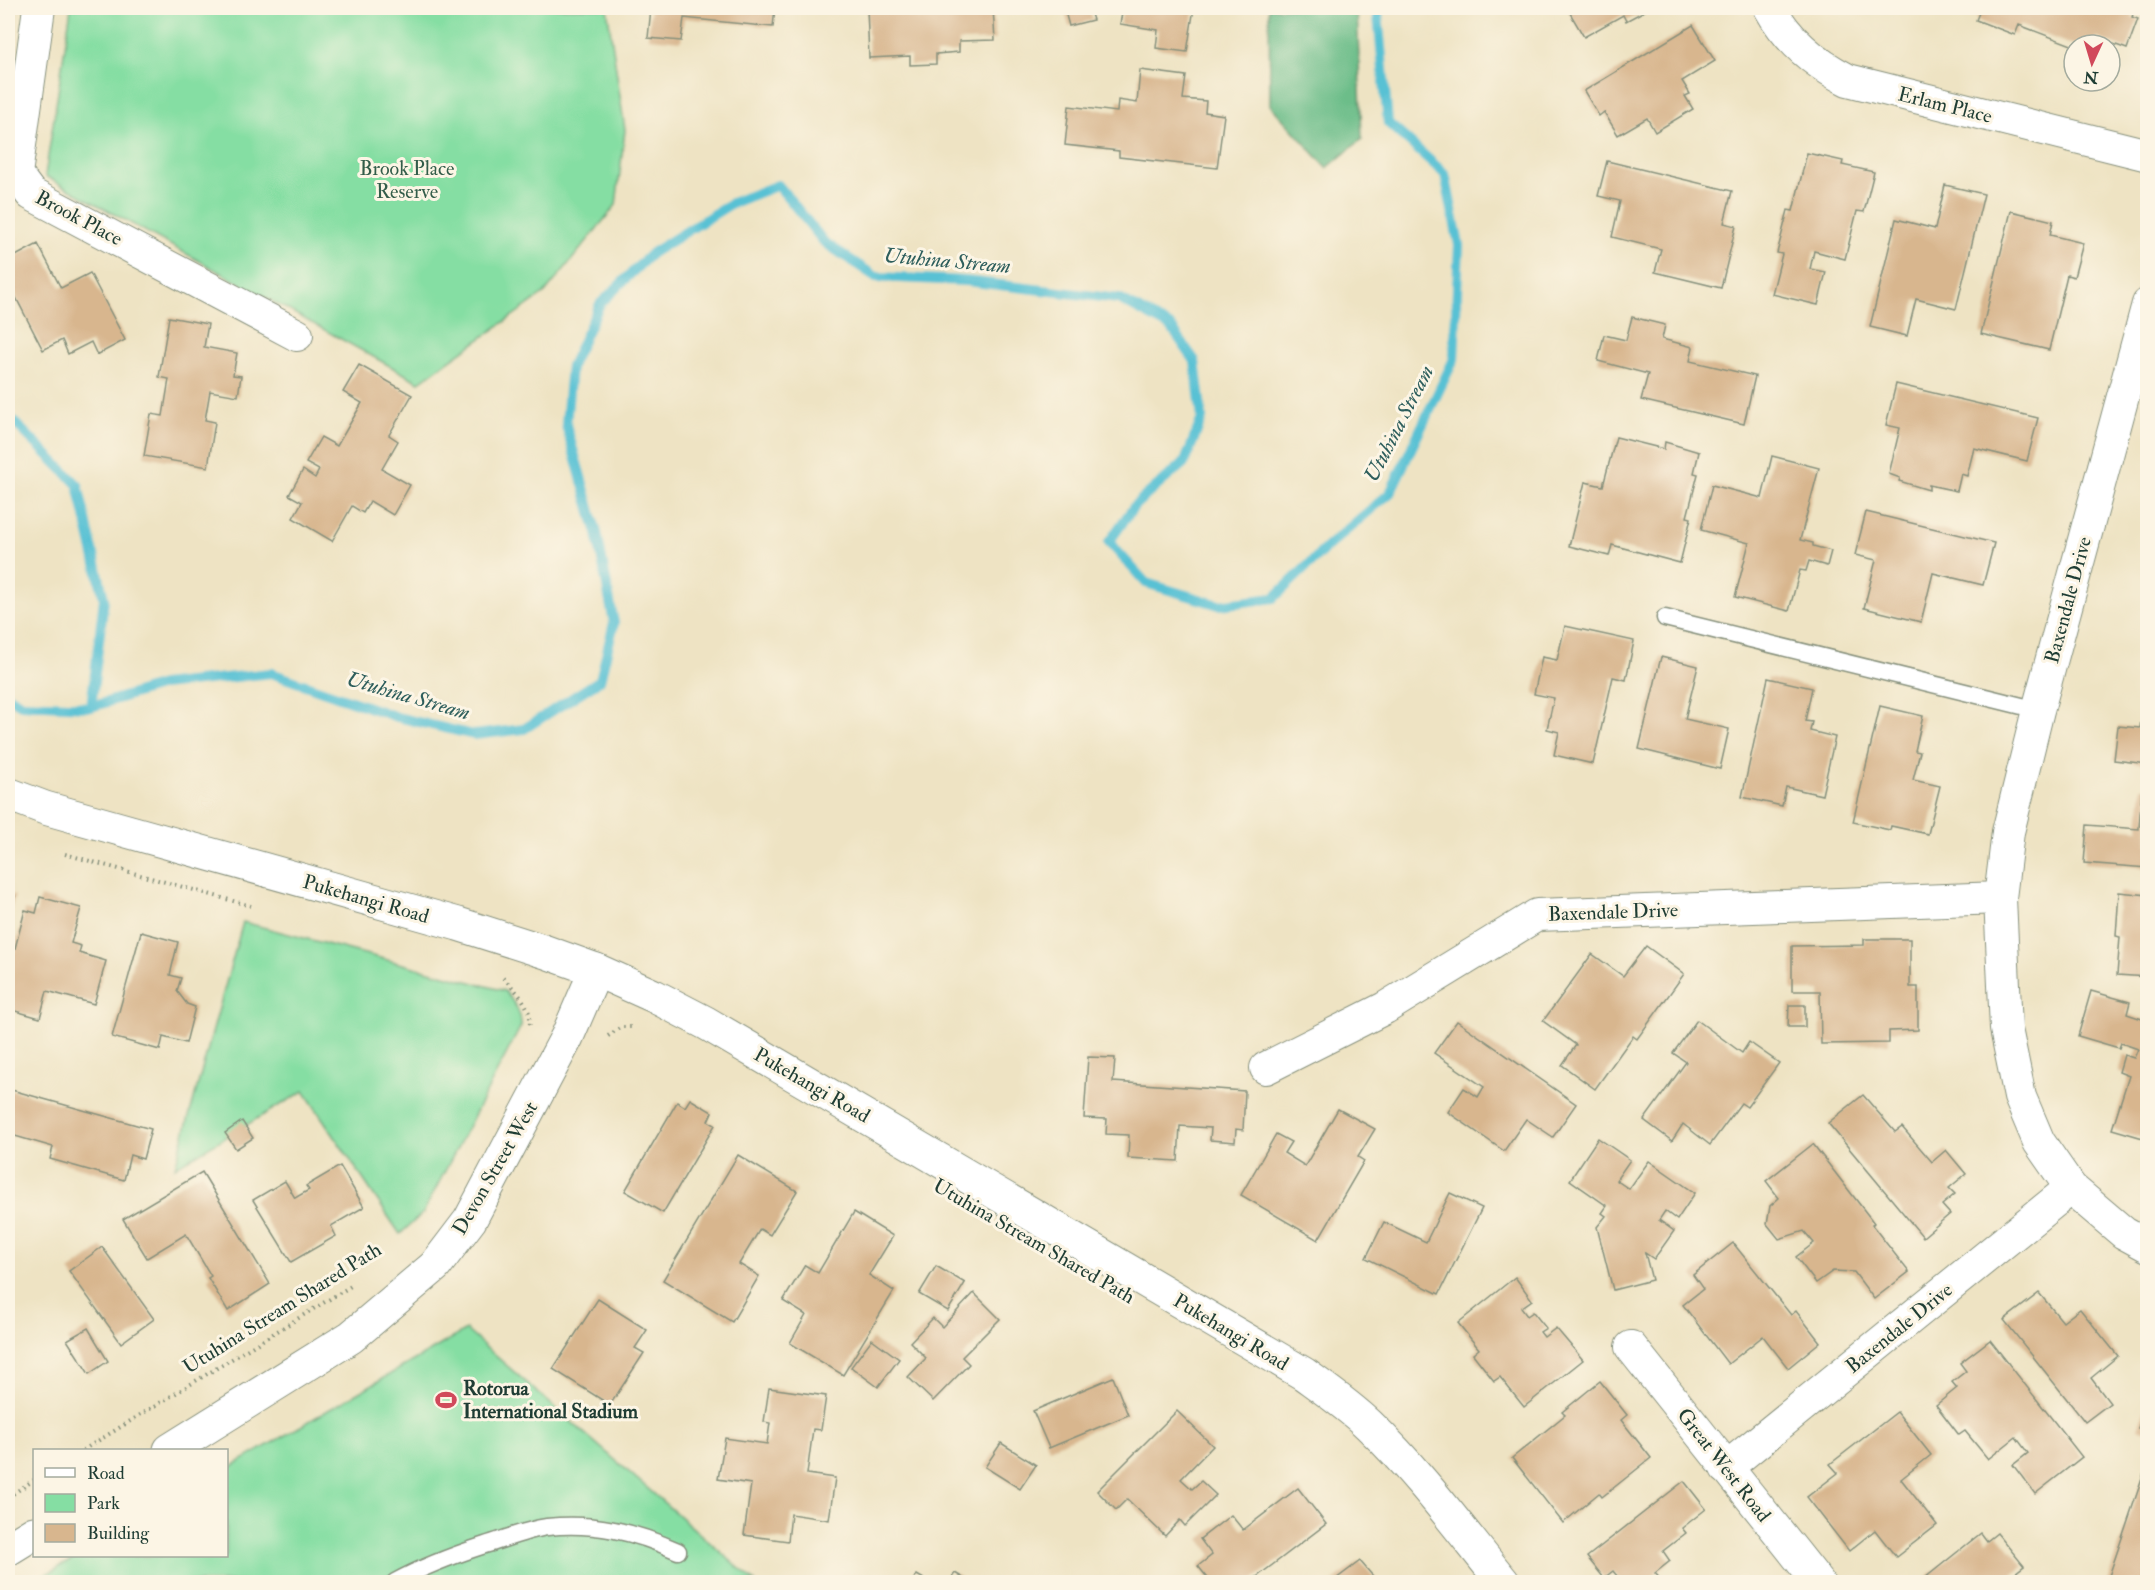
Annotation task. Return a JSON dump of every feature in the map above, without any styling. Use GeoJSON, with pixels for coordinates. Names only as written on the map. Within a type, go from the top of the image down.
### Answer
{"type":"FeatureCollection","features":[{"type":"Feature","properties":{"kind":"main road","name":"Pukehangi Road"},"geometry":{"type":"LineString","coordinates":[[8,794],[45,808],[458,924],[596,970],[706,1023],[1304,1374],[1369,1425],[1392,1449],[1503,1582]]}},
{"type":"Feature","properties":{"kind":"main road","name":"Devon Street West"},"geometry":{"type":"LineString","coordinates":[[172,1449],[351,1337],[435,1266],[470,1220],[567,1037],[596,970]]}},
{"type":"Feature","properties":{"kind":"main road"},"geometry":{"type":"LineString","coordinates":[[8,1549],[33,1534]]}},
{"type":"Feature","properties":{"kind":"street","name":"Brook Place"},"geometry":{"type":"LineString","coordinates":[[39,8],[16,174],[31,194],[297,335]]}},
{"type":"Feature","properties":{"kind":"street","name":"Erlam Place"},"geometry":{"type":"LineString","coordinates":[[1770,8],[1789,36],[1806,54],[1826,69],[1848,80],[2148,155]]}},
{"type":"Feature","properties":{"kind":"street","name":"Baxendale Drive"},"geometry":{"type":"LineString","coordinates":[[2148,304],[2038,710],[2008,832],[2000,898],[2006,1029],[2020,1097],[2039,1142],[2072,1188],[2124,1233],[2148,1246]]}},
{"type":"Feature","properties":{"kind":"street","name":"Baxendale Drive"},"geometry":{"type":"LineString","coordinates":[[1266,1068],[1385,1008],[1537,915],[2000,898]]}},
{"type":"Feature","properties":{"kind":"street","name":"Baxendale Drive"},"geometry":{"type":"LineString","coordinates":[[1726,1468],[2072,1188]]}},
{"type":"Feature","properties":{"kind":"street","name":"Great West Road"},"geometry":{"type":"LineString","coordinates":[[1631,1347],[1818,1582]]}},
{"type":"Feature","properties":{"kind":"lane"},"geometry":{"type":"LineString","coordinates":[[1665,618],[2038,710]]}},
{"type":"Feature","properties":{"kind":"lane"},"geometry":{"type":"LineString","coordinates":[[395,1582],[441,1559],[546,1527],[580,1525],[618,1530],[645,1537],[678,1551]]}},
{"type":"Feature","properties":{"kind":"path"},"geometry":{"type":"LineString","coordinates":[[55,851],[256,908]]}},
{"type":"Feature","properties":{"kind":"path"},"geometry":{"type":"LineString","coordinates":[[498,975],[504,978],[528,1011],[531,1023],[525,1035]]}},
{"type":"Feature","properties":{"kind":"path"},"geometry":{"type":"LineString","coordinates":[[602,1043],[614,1030],[621,1027],[638,1028]]}},
{"type":"Feature","properties":{"kind":"path","name":"Utuhina Stream Shared Path"},"geometry":{"type":"LineString","coordinates":[[85,1449],[361,1280]]}},
{"type":"Feature","properties":{"kind":"path"},"geometry":{"type":"LineString","coordinates":[[8,1497],[33,1481]]}},
{"type":"Feature","properties":{"kind":"green space","name":"Brook Place Reserve"},"geometry":{"type":"Polygon","coordinates":[[[71,8],[607,8],[625,130],[616,205],[545,293],[419,382],[45,176],[71,8]]]}},
{"type":"Feature","properties":{"kind":"green space"},"geometry":{"type":"Polygon","coordinates":[[[1269,8],[1357,8],[1362,139],[1327,168],[1270,105],[1269,8]]]}},
{"type":"Feature","properties":{"kind":"green space"},"geometry":{"type":"Polygon","coordinates":[[[243,922],[505,991],[516,1007],[521,1026],[423,1213],[400,1234],[304,1091],[175,1167],[243,922]]]}},
{"type":"Feature","properties":{"kind":"green space","name":"Rotorua International Stadium"},"geometry":{"type":"Polygon","coordinates":[[[466,1330],[755,1582],[32,1582],[77,1557],[228,1557],[228,1468],[466,1330]]]}},
{"type":"Feature","properties":{"kind":"building"},"geometry":{"type":"Polygon","coordinates":[[[651,8],[775,8],[773,27],[684,18],[681,41],[648,38],[651,8]]]}},
{"type":"Feature","properties":{"kind":"building"},"geometry":{"type":"Polygon","coordinates":[[[867,8],[993,8],[995,40],[959,41],[959,52],[936,54],[936,64],[910,65],[910,56],[869,58],[867,8]]]}},
{"type":"Feature","properties":{"kind":"building"},"geometry":{"type":"Polygon","coordinates":[[[1064,8],[1089,8],[1093,20],[1069,26],[1064,8]]]}},
{"type":"Feature","properties":{"kind":"building"},"geometry":{"type":"Polygon","coordinates":[[[1123,8],[1194,8],[1187,52],[1156,48],[1158,30],[1120,24],[1123,8]]]}},
{"type":"Feature","properties":{"kind":"building"},"geometry":{"type":"Polygon","coordinates":[[[1567,8],[1650,8],[1626,21],[1623,15],[1584,37],[1567,8]]]}},
{"type":"Feature","properties":{"kind":"building"},"geometry":{"type":"Polygon","coordinates":[[[1981,8],[2135,8],[2132,17],[2138,19],[2127,49],[2122,47],[2122,33],[2062,33],[2062,41],[2019,25],[2015,35],[1976,20],[1981,8]]]}},
{"type":"Feature","properties":{"kind":"building"},"geometry":{"type":"Polygon","coordinates":[[[1693,25],[1715,61],[1682,81],[1690,94],[1685,96],[1693,109],[1655,132],[1647,118],[1618,135],[1604,112],[1599,116],[1584,91],[1693,25]]]}},
{"type":"Feature","properties":{"kind":"building"},"geometry":{"type":"Polygon","coordinates":[[[1140,70],[1186,76],[1183,99],[1206,101],[1205,112],[1224,115],[1217,168],[1119,157],[1119,151],[1065,145],[1069,106],[1117,112],[1118,100],[1137,103],[1140,70]]]}},
{"type":"Feature","properties":{"kind":"building"},"geometry":{"type":"Polygon","coordinates":[[[1807,153],[1843,161],[1842,165],[1874,172],[1864,212],[1857,211],[1845,259],[1814,251],[1810,269],[1826,272],[1818,305],[1772,294],[1782,254],[1777,253],[1788,210],[1793,211],[1807,153]]]}},
{"type":"Feature","properties":{"kind":"building"},"geometry":{"type":"Polygon","coordinates":[[[1607,161],[1732,191],[1724,223],[1736,226],[1721,288],[1655,272],[1661,249],[1612,237],[1620,201],[1598,196],[1607,161]]]}},
{"type":"Feature","properties":{"kind":"building"},"geometry":{"type":"Polygon","coordinates":[[[1945,185],[1984,194],[1956,309],[1916,299],[1907,336],[1870,327],[1896,219],[1935,229],[1945,185]]]}},
{"type":"Feature","properties":{"kind":"building"},"geometry":{"type":"Polygon","coordinates":[[[2011,211],[2053,221],[2050,235],[2083,243],[2074,277],[2067,275],[2049,350],[1981,334],[2011,211]]]}},
{"type":"Feature","properties":{"kind":"building"},"geometry":{"type":"Polygon","coordinates":[[[38,244],[61,288],[90,273],[125,340],[97,355],[91,342],[68,354],[62,340],[43,350],[8,282],[8,260],[38,244]]]}},
{"type":"Feature","properties":{"kind":"building"},"geometry":{"type":"Polygon","coordinates":[[[169,317],[208,324],[204,347],[237,353],[233,375],[241,376],[238,396],[210,391],[205,420],[215,422],[208,467],[144,456],[151,414],[163,416],[169,379],[159,377],[169,317]]]}},
{"type":"Feature","properties":{"kind":"building"},"geometry":{"type":"Polygon","coordinates":[[[1632,317],[1665,325],[1662,339],[1693,347],[1690,361],[1755,376],[1744,424],[1641,400],[1648,374],[1598,361],[1604,335],[1626,340],[1632,317]]]}},
{"type":"Feature","properties":{"kind":"building"},"geometry":{"type":"Polygon","coordinates":[[[359,365],[412,395],[389,435],[398,441],[382,469],[410,485],[393,515],[370,501],[363,513],[352,506],[332,541],[293,518],[302,502],[289,495],[303,470],[315,478],[319,470],[306,463],[321,437],[337,446],[362,403],[343,392],[359,365]]]}},
{"type":"Feature","properties":{"kind":"building"},"geometry":{"type":"Polygon","coordinates":[[[1896,384],[2038,418],[2027,461],[1974,448],[1967,476],[1961,474],[1957,491],[1929,485],[1929,490],[1899,481],[1900,478],[1889,474],[1900,428],[1886,425],[1896,384]]]}},
{"type":"Feature","properties":{"kind":"building"},"geometry":{"type":"Polygon","coordinates":[[[1616,437],[1664,449],[1665,442],[1699,452],[1694,473],[1698,474],[1687,517],[1691,518],[1680,563],[1612,545],[1609,556],[1569,546],[1585,482],[1603,486],[1616,437]]]}},
{"type":"Feature","properties":{"kind":"building"},"geometry":{"type":"Polygon","coordinates":[[[1772,456],[1819,468],[1800,540],[1831,551],[1827,566],[1809,561],[1806,571],[1800,570],[1789,611],[1735,597],[1749,543],[1701,530],[1712,485],[1762,498],[1772,456]]]}},
{"type":"Feature","properties":{"kind":"building"},"geometry":{"type":"Polygon","coordinates":[[[1866,512],[1994,543],[1983,585],[1933,573],[1921,622],[1864,608],[1876,560],[1855,555],[1866,512]]]}},
{"type":"Feature","properties":{"kind":"building"},"geometry":{"type":"Polygon","coordinates":[[[1565,626],[1634,641],[1626,680],[1613,677],[1593,764],[1554,755],[1559,732],[1547,729],[1554,698],[1534,694],[1542,657],[1557,660],[1565,626]]]}},
{"type":"Feature","properties":{"kind":"building"},"geometry":{"type":"Polygon","coordinates":[[[1661,657],[1698,666],[1685,719],[1729,729],[1720,769],[1639,749],[1661,657]]]}},
{"type":"Feature","properties":{"kind":"building"},"geometry":{"type":"Polygon","coordinates":[[[2146,677],[2148,764],[2114,760],[2118,726],[2140,728],[2146,677]]]}},
{"type":"Feature","properties":{"kind":"building"},"geometry":{"type":"Polygon","coordinates":[[[1768,678],[1812,688],[1805,721],[1812,722],[1810,731],[1835,737],[1822,795],[1786,787],[1782,806],[1742,797],[1768,678]]]}},
{"type":"Feature","properties":{"kind":"building"},"geometry":{"type":"Polygon","coordinates":[[[1880,706],[1923,716],[1915,751],[1920,752],[1913,780],[1940,786],[1928,834],[1891,826],[1890,830],[1853,822],[1880,706]]]}},
{"type":"Feature","properties":{"kind":"building"},"geometry":{"type":"Polygon","coordinates":[[[2142,787],[2148,787],[2148,868],[2084,863],[2087,825],[2139,829],[2142,787]]]}},
{"type":"Feature","properties":{"kind":"building"},"geometry":{"type":"Polygon","coordinates":[[[2119,892],[2148,895],[2148,977],[2117,975],[2120,937],[2116,936],[2119,892]]]}},
{"type":"Feature","properties":{"kind":"building"},"geometry":{"type":"Polygon","coordinates":[[[8,894],[15,896],[8,917],[8,894]]]}},
{"type":"Feature","properties":{"kind":"building"},"geometry":{"type":"Polygon","coordinates":[[[40,897],[81,908],[71,943],[81,946],[79,953],[106,961],[94,1004],[47,991],[40,1018],[8,1009],[8,975],[25,910],[36,913],[40,897]]]}},
{"type":"Feature","properties":{"kind":"building"},"geometry":{"type":"Polygon","coordinates":[[[141,932],[178,942],[170,975],[181,978],[177,991],[187,1004],[195,1007],[186,1043],[163,1037],[160,1050],[112,1037],[141,932]]]}},
{"type":"Feature","properties":{"kind":"building"},"geometry":{"type":"Polygon","coordinates":[[[1864,939],[1910,939],[1910,987],[1918,987],[1918,1030],[1889,1031],[1889,1043],[1821,1044],[1820,991],[1792,991],[1792,946],[1864,945],[1864,939]]]}},
{"type":"Feature","properties":{"kind":"building"},"geometry":{"type":"Polygon","coordinates":[[[1646,946],[1684,974],[1637,1039],[1633,1036],[1595,1089],[1562,1065],[1576,1045],[1543,1021],[1592,954],[1623,976],[1646,946]]]}},
{"type":"Feature","properties":{"kind":"building"},"geometry":{"type":"Polygon","coordinates":[[[2091,991],[2130,1002],[2127,1014],[2148,1021],[2148,1124],[2143,1138],[2112,1129],[2129,1076],[2119,1072],[2124,1055],[2134,1058],[2138,1049],[2121,1043],[2119,1048],[2078,1036],[2091,991]]]}},
{"type":"Feature","properties":{"kind":"building"},"geometry":{"type":"Polygon","coordinates":[[[1789,1005],[1805,1005],[1805,1027],[1788,1027],[1789,1005]]]}},
{"type":"Feature","properties":{"kind":"building"},"geometry":{"type":"Polygon","coordinates":[[[1697,1020],[1742,1053],[1749,1042],[1779,1063],[1747,1107],[1741,1103],[1710,1145],[1683,1124],[1672,1141],[1644,1120],[1686,1062],[1673,1053],[1697,1020]]]}},
{"type":"Feature","properties":{"kind":"building"},"geometry":{"type":"Polygon","coordinates":[[[1457,1021],[1576,1104],[1553,1137],[1526,1119],[1504,1151],[1448,1112],[1464,1088],[1478,1097],[1484,1087],[1434,1053],[1457,1021]]]}},
{"type":"Feature","properties":{"kind":"building"},"geometry":{"type":"Polygon","coordinates":[[[1088,1057],[1115,1058],[1113,1082],[1245,1091],[1243,1130],[1236,1129],[1235,1142],[1210,1140],[1211,1128],[1180,1126],[1178,1161],[1128,1158],[1129,1135],[1106,1134],[1107,1119],[1084,1118],[1088,1057]]]}},
{"type":"Feature","properties":{"kind":"building"},"geometry":{"type":"Polygon","coordinates":[[[8,1089],[151,1129],[143,1159],[130,1155],[124,1180],[50,1159],[53,1147],[8,1134],[8,1089]]]}},
{"type":"Feature","properties":{"kind":"building"},"geometry":{"type":"Polygon","coordinates":[[[1863,1095],[1895,1132],[1902,1127],[1932,1162],[1946,1150],[1966,1174],[1949,1188],[1955,1194],[1942,1205],[1950,1214],[1923,1237],[1828,1123],[1863,1095]]]}},
{"type":"Feature","properties":{"kind":"building"},"geometry":{"type":"Polygon","coordinates":[[[690,1099],[712,1112],[708,1121],[715,1125],[663,1213],[625,1191],[677,1102],[685,1107],[690,1099]]]}},
{"type":"Feature","properties":{"kind":"building"},"geometry":{"type":"Polygon","coordinates":[[[1338,1109],[1375,1129],[1358,1157],[1364,1161],[1318,1240],[1241,1195],[1276,1134],[1291,1142],[1284,1153],[1305,1166],[1338,1109]]]}},
{"type":"Feature","properties":{"kind":"building"},"geometry":{"type":"Polygon","coordinates":[[[242,1121],[253,1138],[236,1149],[225,1133],[242,1121]]]}},
{"type":"Feature","properties":{"kind":"building"},"geometry":{"type":"Polygon","coordinates":[[[1598,1138],[1630,1160],[1616,1180],[1629,1189],[1649,1161],[1695,1193],[1677,1220],[1665,1211],[1659,1220],[1674,1231],[1654,1259],[1645,1253],[1652,1280],[1613,1290],[1597,1227],[1606,1216],[1602,1213],[1607,1206],[1570,1180],[1598,1138]]]}},
{"type":"Feature","properties":{"kind":"building"},"geometry":{"type":"Polygon","coordinates":[[[1813,1144],[1909,1272],[1874,1299],[1854,1272],[1833,1271],[1816,1283],[1796,1257],[1814,1243],[1804,1231],[1779,1239],[1767,1224],[1770,1206],[1779,1198],[1766,1181],[1813,1144]]]}},
{"type":"Feature","properties":{"kind":"building"},"geometry":{"type":"Polygon","coordinates":[[[738,1155],[797,1191],[770,1235],[760,1229],[739,1264],[759,1276],[732,1322],[663,1280],[738,1155]]]}},
{"type":"Feature","properties":{"kind":"building"},"geometry":{"type":"Polygon","coordinates":[[[340,1166],[364,1207],[331,1226],[336,1236],[291,1262],[253,1200],[285,1181],[295,1198],[309,1190],[306,1186],[340,1166]]]}},
{"type":"Feature","properties":{"kind":"building"},"geometry":{"type":"Polygon","coordinates":[[[202,1172],[270,1284],[228,1311],[208,1278],[211,1276],[186,1234],[147,1258],[123,1219],[202,1172]]]}},
{"type":"Feature","properties":{"kind":"building"},"geometry":{"type":"Polygon","coordinates":[[[1450,1193],[1482,1208],[1439,1294],[1366,1258],[1384,1222],[1426,1242],[1450,1193]]]}},
{"type":"Feature","properties":{"kind":"building"},"geometry":{"type":"Polygon","coordinates":[[[854,1212],[893,1236],[869,1275],[894,1291],[843,1375],[790,1343],[806,1315],[783,1301],[805,1265],[818,1273],[854,1212]]]}},
{"type":"Feature","properties":{"kind":"building"},"geometry":{"type":"Polygon","coordinates":[[[1733,1243],[1791,1315],[1796,1311],[1820,1342],[1788,1368],[1763,1336],[1728,1364],[1683,1305],[1703,1289],[1693,1275],[1733,1243]]]}},
{"type":"Feature","properties":{"kind":"building"},"geometry":{"type":"Polygon","coordinates":[[[102,1247],[154,1319],[121,1343],[69,1271],[102,1247]]]}},
{"type":"Feature","properties":{"kind":"building"},"geometry":{"type":"Polygon","coordinates":[[[936,1266],[965,1283],[948,1311],[919,1294],[936,1266]]]}},
{"type":"Feature","properties":{"kind":"building"},"geometry":{"type":"Polygon","coordinates":[[[1515,1277],[1532,1300],[1521,1308],[1527,1316],[1533,1312],[1546,1328],[1540,1332],[1544,1337],[1556,1328],[1583,1360],[1524,1407],[1500,1377],[1494,1381],[1473,1354],[1479,1349],[1458,1323],[1515,1277]]]}},
{"type":"Feature","properties":{"kind":"building"},"geometry":{"type":"Polygon","coordinates":[[[974,1293],[1000,1319],[962,1357],[969,1364],[933,1401],[908,1377],[926,1358],[910,1342],[933,1318],[942,1327],[974,1293]]]}},
{"type":"Feature","properties":{"kind":"building"},"geometry":{"type":"Polygon","coordinates":[[[2039,1293],[2063,1322],[2080,1309],[2118,1356],[2091,1378],[2110,1403],[2085,1422],[2004,1320],[2039,1293]]]}},
{"type":"Feature","properties":{"kind":"building"},"geometry":{"type":"Polygon","coordinates":[[[598,1299],[647,1330],[635,1348],[644,1353],[610,1405],[553,1369],[598,1299]]]}},
{"type":"Feature","properties":{"kind":"building"},"geometry":{"type":"Polygon","coordinates":[[[88,1328],[108,1361],[89,1374],[67,1340],[88,1328]]]}},
{"type":"Feature","properties":{"kind":"building"},"geometry":{"type":"Polygon","coordinates":[[[872,1339],[899,1359],[878,1387],[851,1367],[872,1339]]]}},
{"type":"Feature","properties":{"kind":"building"},"geometry":{"type":"Polygon","coordinates":[[[1990,1340],[2082,1457],[2035,1494],[2013,1465],[2028,1453],[2016,1437],[1988,1459],[1965,1431],[1959,1435],[1936,1405],[1957,1388],[1952,1382],[1966,1371],[1960,1363],[1990,1340]]]}},
{"type":"Feature","properties":{"kind":"building"},"geometry":{"type":"Polygon","coordinates":[[[1113,1377],[1128,1415],[1049,1448],[1033,1411],[1113,1377]]]}},
{"type":"Feature","properties":{"kind":"building"},"geometry":{"type":"Polygon","coordinates":[[[1600,1381],[1627,1415],[1621,1420],[1651,1458],[1602,1497],[1599,1493],[1563,1523],[1512,1458],[1565,1415],[1562,1412],[1600,1381]]]}},
{"type":"Feature","properties":{"kind":"building"},"geometry":{"type":"Polygon","coordinates":[[[769,1388],[826,1396],[821,1430],[813,1429],[807,1474],[835,1478],[829,1520],[791,1514],[788,1541],[744,1535],[751,1484],[718,1479],[725,1438],[767,1444],[770,1423],[764,1422],[769,1388]]]}},
{"type":"Feature","properties":{"kind":"building"},"geometry":{"type":"Polygon","coordinates":[[[2148,1404],[2148,1432],[2138,1428],[2148,1404]]]}},
{"type":"Feature","properties":{"kind":"building"},"geometry":{"type":"Polygon","coordinates":[[[1177,1411],[1213,1446],[1181,1479],[1192,1489],[1201,1481],[1216,1495],[1185,1526],[1180,1520],[1165,1536],[1127,1499],[1116,1510],[1097,1491],[1177,1411]]]}},
{"type":"Feature","properties":{"kind":"building"},"geometry":{"type":"Polygon","coordinates":[[[1897,1412],[1931,1455],[1901,1479],[1937,1525],[1896,1557],[1875,1530],[1849,1551],[1807,1497],[1838,1473],[1830,1464],[1897,1412]]]}},
{"type":"Feature","properties":{"kind":"building"},"geometry":{"type":"Polygon","coordinates":[[[1001,1443],[1036,1465],[1020,1489],[985,1467],[1001,1443]]]}},
{"type":"Feature","properties":{"kind":"building"},"geometry":{"type":"Polygon","coordinates":[[[2147,1464],[2148,1582],[2107,1582],[2147,1464]]]}},
{"type":"Feature","properties":{"kind":"building"},"geometry":{"type":"Polygon","coordinates":[[[1684,1481],[1706,1509],[1682,1528],[1686,1533],[1663,1551],[1670,1561],[1655,1573],[1663,1582],[1622,1582],[1613,1571],[1604,1578],[1587,1557],[1684,1481]]]}},
{"type":"Feature","properties":{"kind":"building"},"geometry":{"type":"Polygon","coordinates":[[[1298,1488],[1326,1524],[1250,1582],[1211,1582],[1198,1566],[1212,1555],[1200,1539],[1231,1515],[1243,1530],[1298,1488]]]}},
{"type":"Feature","properties":{"kind":"building"},"geometry":{"type":"Polygon","coordinates":[[[1981,1533],[1987,1541],[1997,1533],[2024,1566],[2003,1582],[1920,1582],[1981,1533]]]}},
{"type":"Feature","properties":{"kind":"building"},"geometry":{"type":"Polygon","coordinates":[[[1360,1561],[1378,1582],[1332,1582],[1360,1561]]]}},
{"type":"Feature","properties":{"kind":"building"},"geometry":{"type":"Polygon","coordinates":[[[955,1573],[970,1582],[949,1582],[955,1573]]]}},
{"type":"Feature","properties":{"kind":"building"},"geometry":{"type":"Polygon","coordinates":[[[917,1575],[929,1582],[911,1582],[917,1575]]]}},
{"type":"Feature","properties":{"kind":"waterway","name":"Utuhina Stream"},"geometry":{"type":"LineString","coordinates":[[8,696],[21,704],[91,707],[162,685],[271,673],[397,717],[474,735],[524,729],[600,680],[614,623],[597,533],[566,425],[571,366],[600,304],[652,253],[732,203],[778,185],[824,242],[876,277],[966,281],[1119,299],[1171,327],[1195,361],[1202,418],[1185,462],[1135,505],[1109,542],[1146,583],[1219,605],[1274,598],[1328,546],[1390,493],[1454,359],[1459,245],[1445,174],[1388,123],[1378,15],[1380,8]]}},
{"type":"Feature","properties":{"kind":"waterway"},"geometry":{"type":"LineString","coordinates":[[8,416],[78,485],[104,599],[91,707]]}},
{"type":"Feature","properties":{"kind":"place","name":"Rotorua International Stadium"},"geometry":{"type":"Point","coordinates":[446,1400]}}]}
